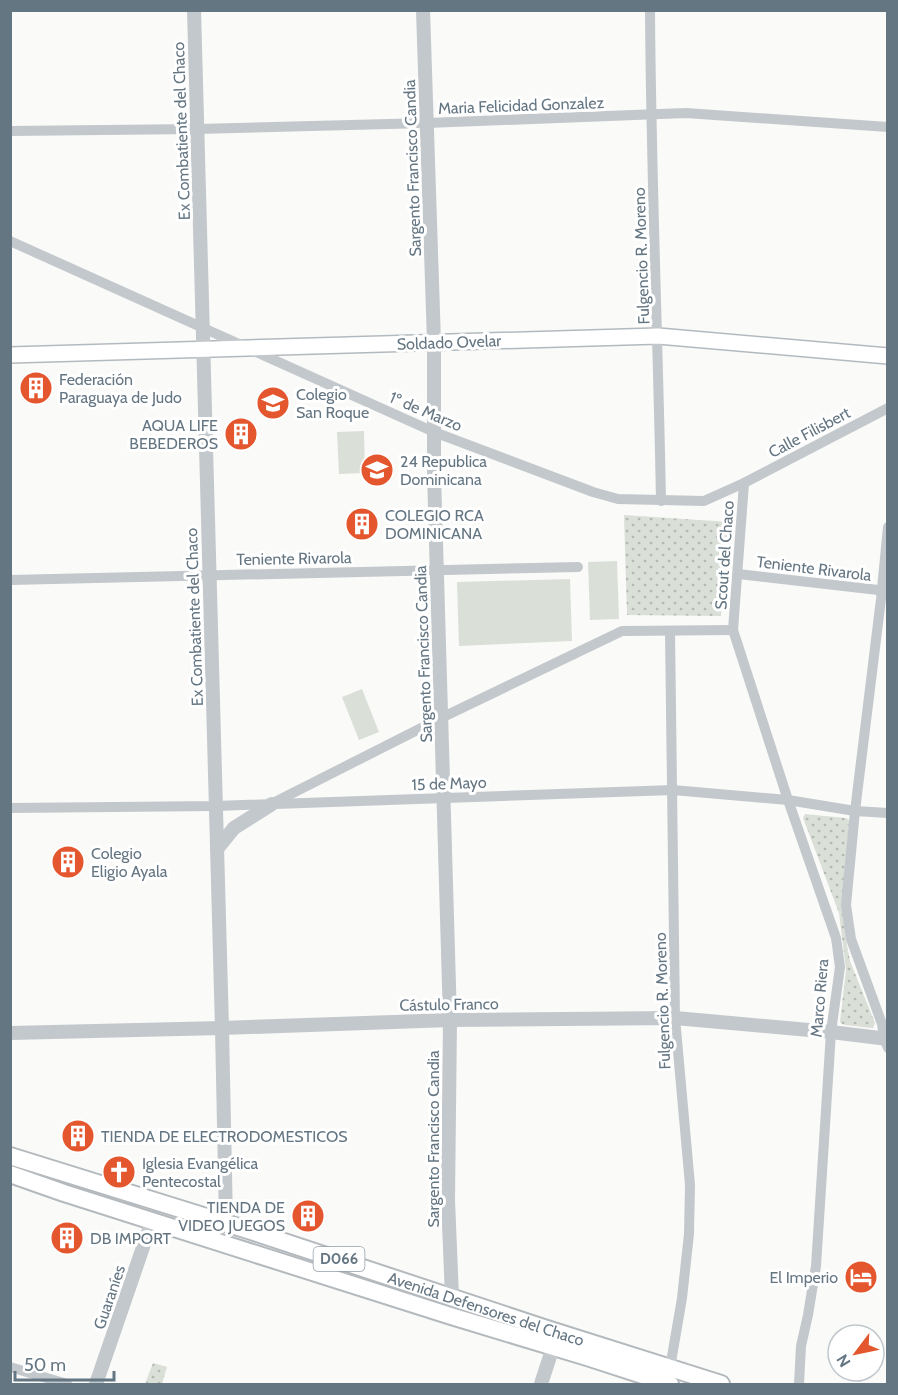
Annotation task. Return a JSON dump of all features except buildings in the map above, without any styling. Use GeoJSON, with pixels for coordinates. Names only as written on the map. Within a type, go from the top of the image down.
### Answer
{"type":"FeatureCollection","features":[{"type":"Feature","properties":{"kind":"highway"},"geometry":{"type":"LineString","coordinates":[[10,1144],[84,1179]]}},
{"type":"Feature","properties":{"kind":"highway","name":"Avenida Defensores del Chaco"},"geometry":{"type":"LineString","coordinates":[[10,1156],[226,1222],[452,1297],[544,1328],[670,1376]]}},
{"type":"Feature","properties":{"kind":"highway","name":"Avenida Defensores del Chaco"},"geometry":{"type":"LineString","coordinates":[[10,1174],[553,1347],[670,1376],[721,1384]]}},
{"type":"Feature","properties":{"kind":"highway"},"geometry":{"type":"LineString","coordinates":[[10,1186],[64,1193]]}},
{"type":"Feature","properties":{"kind":"highway"},"geometry":{"type":"LineString","coordinates":[[451,1316],[452,1297]]}},
{"type":"Feature","properties":{"kind":"main road","name":"Soldado Ovelar"},"geometry":{"type":"LineString","coordinates":[[10,355],[658,336],[888,356]]}},
{"type":"Feature","properties":{"kind":"street","name":"Ex Combatiente del Chaco"},"geometry":{"type":"LineString","coordinates":[[194,10],[226,1222]]}},
{"type":"Feature","properties":{"kind":"street","name":"Sargento Francisco Candia"},"geometry":{"type":"LineString","coordinates":[[423,10],[434,342],[436,570],[450,1020],[448,1200],[452,1297]]}},
{"type":"Feature","properties":{"kind":"street","name":"Fulgencio R. Moreno"},"geometry":{"type":"LineString","coordinates":[[650,10],[662,501]]}},
{"type":"Feature","properties":{"kind":"street","name":"Maria Felicidad Gonzalez"},"geometry":{"type":"LineString","coordinates":[[10,131],[427,123],[686,113],[888,127]]}},
{"type":"Feature","properties":{"kind":"street","name":"1º de Marzo"},"geometry":{"type":"LineString","coordinates":[[10,241],[434,432],[593,492],[618,499],[704,501],[744,483]]}},
{"type":"Feature","properties":{"kind":"street","name":"Calle Filisbert"},"geometry":{"type":"LineString","coordinates":[[744,483],[888,408]]}},
{"type":"Feature","properties":{"kind":"street","name":"Scout del Chaco"},"geometry":{"type":"LineString","coordinates":[[733,630],[744,483]]}},
{"type":"Feature","properties":{"kind":"street"},"geometry":{"type":"LineString","coordinates":[[886,1042],[882,1024],[851,939],[846,905],[855,811],[884,591],[888,527]]}},
{"type":"Feature","properties":{"kind":"street","name":"Teniente Rivarola"},"geometry":{"type":"LineString","coordinates":[[10,580],[578,567]]}},
{"type":"Feature","properties":{"kind":"street","name":"Teniente Rivarola"},"geometry":{"type":"LineString","coordinates":[[738,574],[884,591]]}},
{"type":"Feature","properties":{"kind":"street"},"geometry":{"type":"LineString","coordinates":[[217,849],[234,828],[272,804],[441,718],[622,631],[733,630]]}},
{"type":"Feature","properties":{"kind":"street","name":"Marco Riera"},"geometry":{"type":"LineString","coordinates":[[733,630],[836,939],[840,967],[831,1032],[816,1266],[801,1346],[799,1384]]}},
{"type":"Feature","properties":{"kind":"street","name":"Fulgencio R. Moreno"},"geometry":{"type":"LineString","coordinates":[[670,632],[675,1018],[690,1185],[689,1234],[670,1376]]}},
{"type":"Feature","properties":{"kind":"street","name":"15 de Mayo"},"geometry":{"type":"LineString","coordinates":[[10,808],[216,806],[673,790],[788,800],[855,811],[888,813]]}},
{"type":"Feature","properties":{"kind":"street","name":"Cástulo Franco"},"geometry":{"type":"LineString","coordinates":[[10,1033],[450,1020],[675,1018],[831,1032],[886,1042]]}},
{"type":"Feature","properties":{"kind":"street","name":"Guaraníes"},"geometry":{"type":"LineString","coordinates":[[96,1384],[152,1221]]}},
{"type":"Feature","properties":{"kind":"street"},"geometry":{"type":"LineString","coordinates":[[541,1384],[553,1347]]}},
{"type":"Feature","properties":{"kind":"street"},"geometry":{"type":"LineString","coordinates":[[10,1367],[67,1384]]}},
{"type":"Feature","properties":{"kind":"shaded area"},"geometry":{"type":"Polygon","coordinates":[[[364,431],[365,473],[339,474],[337,432],[364,431]]]}},
{"type":"Feature","properties":{"kind":"shaded area"},"geometry":{"type":"Polygon","coordinates":[[[624,515],[729,522],[721,616],[627,615],[624,515]]]}},
{"type":"Feature","properties":{"kind":"shaded area"},"geometry":{"type":"Polygon","coordinates":[[[617,561],[619,619],[590,620],[588,562],[617,561]]]}},
{"type":"Feature","properties":{"kind":"shaded area"},"geometry":{"type":"Polygon","coordinates":[[[570,579],[572,641],[459,646],[457,582],[570,579]]]}},
{"type":"Feature","properties":{"kind":"shaded area"},"geometry":{"type":"Polygon","coordinates":[[[362,689],[379,732],[359,740],[342,697],[362,689]]]}},
{"type":"Feature","properties":{"kind":"shaded area"},"geometry":{"type":"Polygon","coordinates":[[[805,814],[849,820],[843,912],[850,961],[875,1023],[873,1028],[845,1025],[840,1022],[846,970],[839,913],[803,818],[805,814]]]}},
{"type":"Feature","properties":{"kind":"shaded area"},"geometry":{"type":"Polygon","coordinates":[[[153,1363],[167,1367],[162,1384],[145,1384],[153,1363]]]}},
{"type":"Feature","properties":{"kind":"place","name":"Federación Paraguaya de Judo"},"geometry":{"type":"Point","coordinates":[36,388]}},
{"type":"Feature","properties":{"kind":"place","name":"Colegio San Roque"},"geometry":{"type":"Point","coordinates":[273,403]}},
{"type":"Feature","properties":{"kind":"place","name":"AQUA LIFE BEBEDEROS"},"geometry":{"type":"Point","coordinates":[241,434]}},
{"type":"Feature","properties":{"kind":"place","name":"24 Republica Dominicana"},"geometry":{"type":"Point","coordinates":[377,470]}},
{"type":"Feature","properties":{"kind":"place","name":"COLEGIO RCA DOMINICANA"},"geometry":{"type":"Point","coordinates":[362,524]}},
{"type":"Feature","properties":{"kind":"place","name":"Colegio Eligio Ayala"},"geometry":{"type":"Point","coordinates":[68,862]}},
{"type":"Feature","properties":{"kind":"place","name":"TIENDA DE ELECTRODOMESTICOS"},"geometry":{"type":"Point","coordinates":[78,1136]}},
{"type":"Feature","properties":{"kind":"place","name":"Iglesia Evangélica Pentecostal"},"geometry":{"type":"Point","coordinates":[119,1172]}},
{"type":"Feature","properties":{"kind":"place","name":"TIENDA DE VIDEO JUEGOS"},"geometry":{"type":"Point","coordinates":[308,1216]}},
{"type":"Feature","properties":{"kind":"place","name":"DB IMPORT"},"geometry":{"type":"Point","coordinates":[67,1238]}},
{"type":"Feature","properties":{"kind":"place","name":"El Imperio"},"geometry":{"type":"Point","coordinates":[861,1277]}}]}
